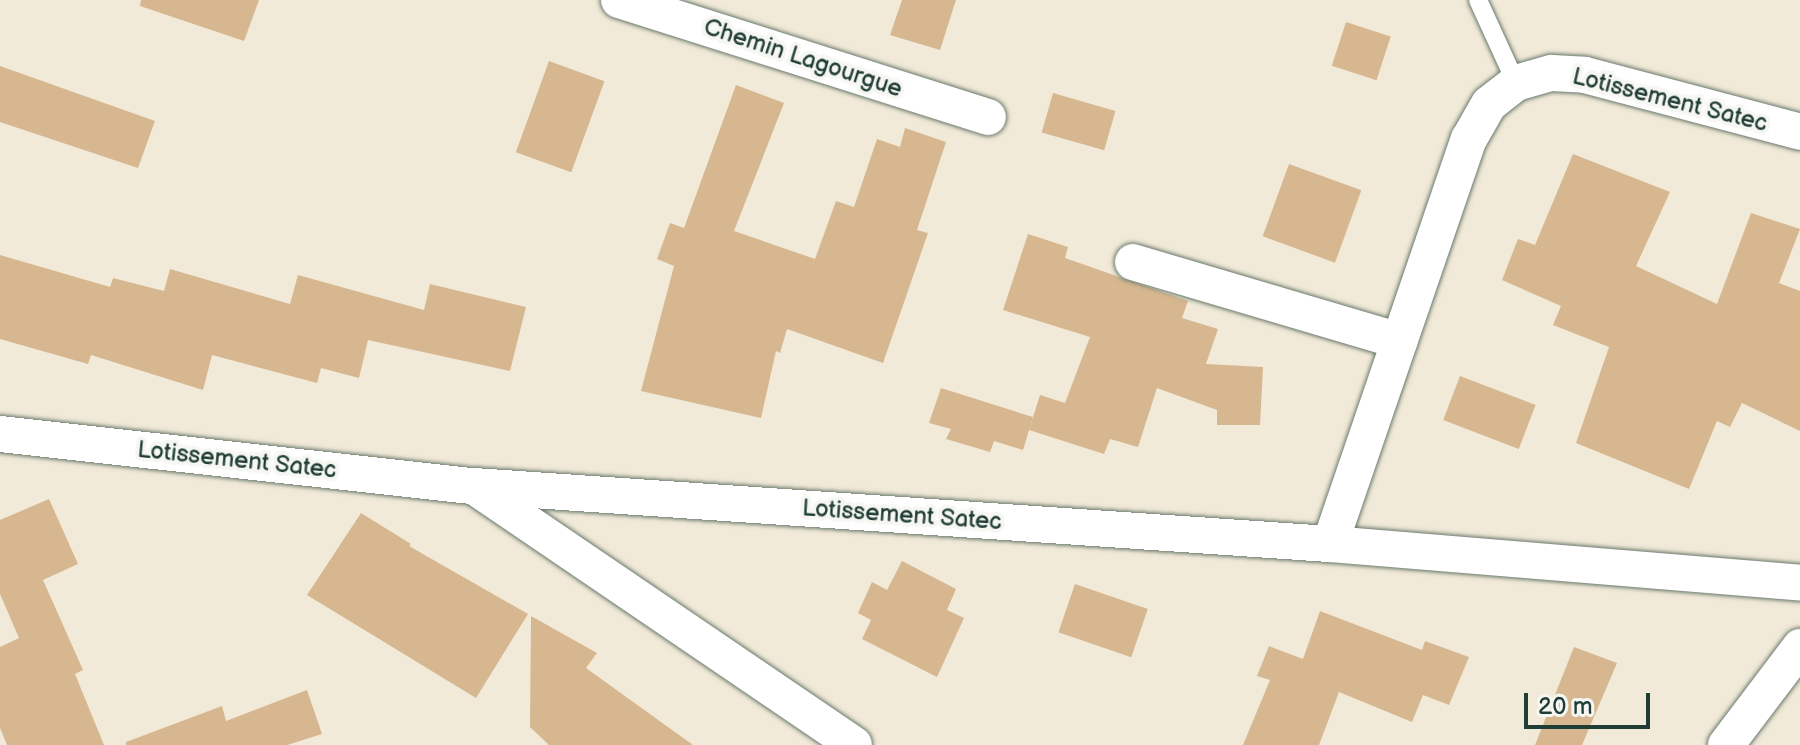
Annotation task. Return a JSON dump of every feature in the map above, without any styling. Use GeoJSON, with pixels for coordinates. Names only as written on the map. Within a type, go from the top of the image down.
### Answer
{"type":"FeatureCollection","features":[{"type":"Feature","properties":{"kind":"street","name":"Chemin Lagourgue"},"geometry":{"type":"LineString","coordinates":[[619,0],[988,117]]}},
{"type":"Feature","properties":{"kind":"street","name":"Lotissement Satec"},"geometry":{"type":"LineString","coordinates":[[1330,544],[1469,139],[1489,104],[1516,83],[1552,73],[1585,75],[1800,132]]}},
{"type":"Feature","properties":{"kind":"street"},"geometry":{"type":"LineString","coordinates":[[1133,262],[1400,341]]}},
{"type":"Feature","properties":{"kind":"street","name":"Lotissement Satec"},"geometry":{"type":"LineString","coordinates":[[0,434],[474,486],[1330,544],[1800,583]]}},
{"type":"Feature","properties":{"kind":"street","name":"Lotissement Satec"},"geometry":{"type":"LineString","coordinates":[[474,486],[854,745]]}},
{"type":"Feature","properties":{"kind":"street"},"geometry":{"type":"LineString","coordinates":[[1726,745],[1800,647]]}},
{"type":"Feature","properties":{"kind":"lane"},"geometry":{"type":"LineString","coordinates":[[1478,0],[1516,83]]}},
{"type":"Feature","properties":{"kind":"building"},"geometry":{"type":"Polygon","coordinates":[[[141,0],[259,0],[244,41],[140,6],[141,0]]]}},
{"type":"Feature","properties":{"kind":"building"},"geometry":{"type":"Polygon","coordinates":[[[902,0],[956,0],[940,50],[890,35],[902,0]]]}},
{"type":"Feature","properties":{"kind":"building"},"geometry":{"type":"Polygon","coordinates":[[[1346,22],[1391,37],[1376,80],[1332,66],[1346,22]]]}},
{"type":"Feature","properties":{"kind":"building"},"geometry":{"type":"Polygon","coordinates":[[[549,61],[604,81],[571,172],[516,152],[549,61]]]}},
{"type":"Feature","properties":{"kind":"building"},"geometry":{"type":"Polygon","coordinates":[[[0,66],[155,121],[138,168],[0,122],[0,66]]]}},
{"type":"Feature","properties":{"kind":"building"},"geometry":{"type":"Polygon","coordinates":[[[736,85],[784,103],[734,231],[815,259],[836,201],[854,207],[877,139],[900,147],[905,128],[946,142],[917,230],[928,233],[883,363],[787,329],[780,353],[776,351],[761,418],[641,391],[674,266],[657,259],[670,223],[684,228],[736,85]]]}},
{"type":"Feature","properties":{"kind":"building"},"geometry":{"type":"Polygon","coordinates":[[[1053,93],[1115,111],[1104,150],[1042,132],[1053,93]]]}},
{"type":"Feature","properties":{"kind":"building"},"geometry":{"type":"Polygon","coordinates":[[[1573,154],[1670,192],[1636,266],[1717,304],[1751,213],[1800,229],[1779,283],[1800,291],[1800,431],[1742,403],[1730,427],[1717,421],[1689,489],[1576,443],[1609,347],[1553,325],[1561,306],[1502,280],[1518,239],[1535,245],[1573,154]]]}},
{"type":"Feature","properties":{"kind":"building"},"geometry":{"type":"Polygon","coordinates":[[[1289,164],[1361,190],[1335,263],[1263,236],[1289,164]]]}},
{"type":"Feature","properties":{"kind":"building"},"geometry":{"type":"Polygon","coordinates":[[[1028,234],[1068,247],[1065,258],[1188,301],[1182,318],[1218,329],[1206,364],[1263,367],[1260,425],[1217,425],[1217,410],[1157,388],[1138,447],[1110,439],[1104,454],[1029,430],[1040,395],[1065,403],[1090,337],[1003,310],[1028,234]]]}},
{"type":"Feature","properties":{"kind":"building"},"geometry":{"type":"Polygon","coordinates":[[[0,255],[110,287],[113,278],[164,291],[170,269],[290,304],[298,275],[424,310],[430,284],[526,307],[510,371],[368,340],[359,378],[321,368],[317,383],[212,355],[203,390],[91,355],[88,364],[0,339],[0,255]]]}},
{"type":"Feature","properties":{"kind":"building"},"geometry":{"type":"Polygon","coordinates":[[[1460,376],[1536,405],[1519,449],[1443,420],[1460,376]]]}},
{"type":"Feature","properties":{"kind":"building"},"geometry":{"type":"Polygon","coordinates":[[[941,388],[1033,417],[1023,450],[994,441],[990,452],[946,439],[951,429],[929,423],[941,388]]]}},
{"type":"Feature","properties":{"kind":"building"},"geometry":{"type":"Polygon","coordinates":[[[49,499],[78,564],[43,580],[83,670],[75,674],[104,745],[7,745],[0,728],[0,647],[19,638],[0,594],[0,520],[49,499]]]}},
{"type":"Feature","properties":{"kind":"building"},"geometry":{"type":"Polygon","coordinates":[[[361,513],[411,544],[409,546],[528,614],[476,698],[307,595],[361,513]]]}},
{"type":"Feature","properties":{"kind":"building"},"geometry":{"type":"Polygon","coordinates":[[[902,561],[956,589],[947,610],[964,618],[937,677],[862,639],[871,620],[858,613],[872,582],[887,590],[902,561]]]}},
{"type":"Feature","properties":{"kind":"building"},"geometry":{"type":"Polygon","coordinates":[[[1075,584],[1148,609],[1131,657],[1058,632],[1075,584]]]}},
{"type":"Feature","properties":{"kind":"building"},"geometry":{"type":"Polygon","coordinates":[[[1320,611],[1422,650],[1425,641],[1469,657],[1449,705],[1423,695],[1412,722],[1339,692],[1319,745],[1243,745],[1270,680],[1257,676],[1269,646],[1303,659],[1320,611]]]}},
{"type":"Feature","properties":{"kind":"building"},"geometry":{"type":"Polygon","coordinates":[[[531,616],[597,653],[586,668],[693,745],[549,745],[530,727],[531,616]]]}},
{"type":"Feature","properties":{"kind":"building"},"geometry":{"type":"Polygon","coordinates":[[[1574,647],[1617,663],[1582,745],[1535,745],[1574,647]]]}},
{"type":"Feature","properties":{"kind":"building"},"geometry":{"type":"Polygon","coordinates":[[[307,690],[322,734],[287,745],[126,745],[126,742],[222,706],[226,721],[307,690]]]}}]}
